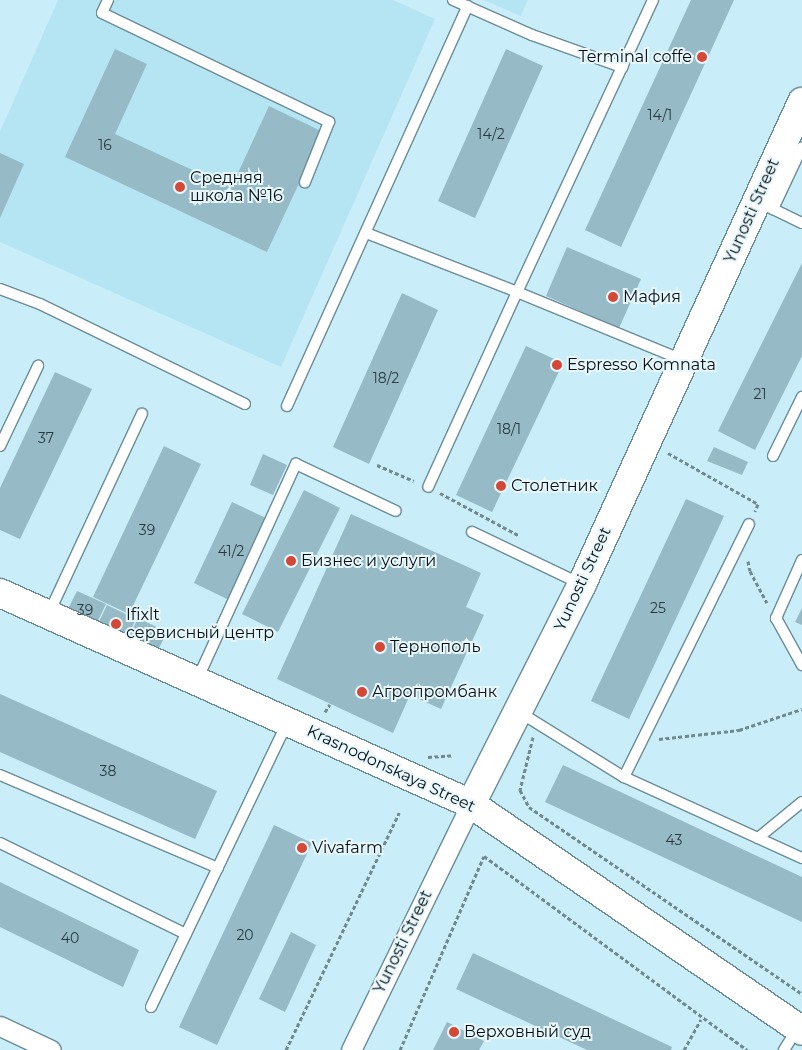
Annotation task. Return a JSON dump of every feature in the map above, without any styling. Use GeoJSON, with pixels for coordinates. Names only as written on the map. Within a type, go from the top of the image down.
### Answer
{"type":"FeatureCollection","features":[{"type":"Feature","properties":{"kind":"street","name":"Yunosti Street"},"geometry":{"type":"LineString","coordinates":[[352,1050],[471,804],[528,717],[582,584],[684,360],[765,205],[802,102]]}},
{"type":"Feature","properties":{"kind":"street","name":"Krasnodonskaya Street"},"geometry":{"type":"LineString","coordinates":[[0,593],[471,804],[794,1036]]}},
{"type":"Feature","properties":{"kind":"street"},"geometry":{"type":"LineString","coordinates":[[0,1026],[51,1050]]}},
{"type":"Feature","properties":{"kind":"lane"},"geometry":{"type":"LineString","coordinates":[[108,0],[102,14],[329,122],[305,182]]}},
{"type":"Feature","properties":{"kind":"lane"},"geometry":{"type":"LineString","coordinates":[[453,0],[532,35],[622,67]]}},
{"type":"Feature","properties":{"kind":"lane"},"geometry":{"type":"LineString","coordinates":[[428,487],[653,0]]}},
{"type":"Feature","properties":{"kind":"lane"},"geometry":{"type":"LineString","coordinates":[[288,406],[468,6]]}},
{"type":"Feature","properties":{"kind":"lane"},"geometry":{"type":"LineString","coordinates":[[802,147],[799,156],[765,205],[802,223]]}},
{"type":"Feature","properties":{"kind":"lane"},"geometry":{"type":"LineString","coordinates":[[366,232],[684,360]]}},
{"type":"Feature","properties":{"kind":"lane"},"geometry":{"type":"LineString","coordinates":[[0,290],[40,304],[245,404]]}},
{"type":"Feature","properties":{"kind":"lane"},"geometry":{"type":"LineString","coordinates":[[0,446],[38,366]]}},
{"type":"Feature","properties":{"kind":"lane"},"geometry":{"type":"LineString","coordinates":[[773,456],[802,397]]}},
{"type":"Feature","properties":{"kind":"lane"},"geometry":{"type":"LineString","coordinates":[[48,614],[142,414]]}},
{"type":"Feature","properties":{"kind":"lane"},"geometry":{"type":"LineString","coordinates":[[197,681],[296,464],[396,511]]}},
{"type":"Feature","properties":{"kind":"lane"},"geometry":{"type":"LineString","coordinates":[[624,777],[749,524]]}},
{"type":"Feature","properties":{"kind":"lane"},"geometry":{"type":"LineString","coordinates":[[472,532],[582,584]]}},
{"type":"Feature","properties":{"kind":"lane"},"geometry":{"type":"LineString","coordinates":[[802,560],[776,618],[802,665]]}},
{"type":"Feature","properties":{"kind":"lane"},"geometry":{"type":"LineString","coordinates":[[528,717],[624,777],[802,858]]}},
{"type":"Feature","properties":{"kind":"lane"},"geometry":{"type":"LineString","coordinates":[[151,1007],[288,722]]}},
{"type":"Feature","properties":{"kind":"lane"},"geometry":{"type":"LineString","coordinates":[[0,775],[218,868]]}},
{"type":"Feature","properties":{"kind":"lane"},"geometry":{"type":"LineString","coordinates":[[758,838],[802,802]]}},
{"type":"Feature","properties":{"kind":"lane"},"geometry":{"type":"LineString","coordinates":[[0,843],[186,934]]}},
{"type":"Feature","properties":{"kind":"path"},"geometry":{"type":"LineString","coordinates":[[648,442],[758,504],[749,524],[750,571],[776,618]]}},
{"type":"Feature","properties":{"kind":"path"},"geometry":{"type":"LineString","coordinates":[[377,465],[428,487],[537,548],[537,563]]}},
{"type":"Feature","properties":{"kind":"path"},"geometry":{"type":"LineString","coordinates":[[642,741],[738,730],[802,709]]}},
{"type":"Feature","properties":{"kind":"path"},"geometry":{"type":"LineString","coordinates":[[528,717],[520,790],[529,807],[802,994]]}},
{"type":"Feature","properties":{"kind":"path"},"geometry":{"type":"LineString","coordinates":[[426,758],[454,755]]}},
{"type":"Feature","properties":{"kind":"path"},"geometry":{"type":"LineString","coordinates":[[286,1050],[399,812]]}},
{"type":"Feature","properties":{"kind":"path"},"geometry":{"type":"LineString","coordinates":[[400,1050],[484,856],[701,1018],[747,1050]]}},
{"type":"Feature","properties":{"kind":"path"},"geometry":{"type":"LineString","coordinates":[[684,1050],[701,1018]]}},
{"type":"Feature","properties":{"kind":"shaded area","name":"Средняя школа №16"},"geometry":{"type":"Polygon","coordinates":[[[58,0],[393,0],[435,19],[281,367],[0,242],[0,132],[58,0]]]}},
{"type":"Feature","properties":{"kind":"shaded area"},"geometry":{"type":"Polygon","coordinates":[[[484,0],[528,0],[521,16],[484,0]]]}},
{"type":"Feature","properties":{"kind":"building"},"geometry":{"type":"Polygon","coordinates":[[[691,0],[734,0],[621,247],[585,230],[691,0]]]}},
{"type":"Feature","properties":{"kind":"building"},"geometry":{"type":"Polygon","coordinates":[[[115,49],[147,64],[115,134],[231,188],[269,106],[323,132],[267,252],[65,157],[115,49]]]}},
{"type":"Feature","properties":{"kind":"building"},"geometry":{"type":"Polygon","coordinates":[[[506,49],[543,66],[475,218],[438,201],[506,49]]]}},
{"type":"Feature","properties":{"kind":"building"},"geometry":{"type":"Polygon","coordinates":[[[0,153],[24,164],[0,218],[0,153]]]}},
{"type":"Feature","properties":{"kind":"building"},"geometry":{"type":"Polygon","coordinates":[[[567,247],[641,279],[619,328],[546,296],[567,247]]]}},
{"type":"Feature","properties":{"kind":"building"},"geometry":{"type":"Polygon","coordinates":[[[802,263],[802,356],[755,450],[718,431],[802,263]]]}},
{"type":"Feature","properties":{"kind":"building"},"geometry":{"type":"Polygon","coordinates":[[[402,293],[438,310],[369,464],[333,447],[402,293]]]}},
{"type":"Feature","properties":{"kind":"building"},"geometry":{"type":"Polygon","coordinates":[[[526,346],[563,363],[492,512],[456,495],[526,346]]]}},
{"type":"Feature","properties":{"kind":"building"},"geometry":{"type":"Polygon","coordinates":[[[55,372],[92,389],[20,539],[0,530],[0,488],[55,372]]]}},
{"type":"Feature","properties":{"kind":"building"},"geometry":{"type":"Polygon","coordinates":[[[164,446],[201,464],[129,614],[93,597],[164,446]]]}},
{"type":"Feature","properties":{"kind":"building"},"geometry":{"type":"Polygon","coordinates":[[[714,447],[748,462],[742,475],[707,461],[714,447]]]}},
{"type":"Feature","properties":{"kind":"building"},"geometry":{"type":"Polygon","coordinates":[[[263,454],[287,465],[273,495],[250,485],[263,454]]]}},
{"type":"Feature","properties":{"kind":"building","name":"Бизнес и услуги"},"geometry":{"type":"Polygon","coordinates":[[[304,490],[340,508],[278,632],[242,614],[304,490]]]}},
{"type":"Feature","properties":{"kind":"building"},"geometry":{"type":"Polygon","coordinates":[[[686,499],[724,516],[629,719],[591,701],[686,499]]]}},
{"type":"Feature","properties":{"kind":"building"},"geometry":{"type":"Polygon","coordinates":[[[232,502],[268,519],[229,600],[194,583],[232,502]]]}},
{"type":"Feature","properties":{"kind":"building","name":"Тернополь"},"geometry":{"type":"Polygon","coordinates":[[[351,514],[481,573],[466,607],[484,615],[441,709],[410,695],[393,733],[277,679],[351,514]]]}},
{"type":"Feature","properties":{"kind":"building"},"geometry":{"type":"Polygon","coordinates":[[[77,591],[106,604],[94,629],[65,615],[77,591]]]}},
{"type":"Feature","properties":{"kind":"building","name":"Ifixlt сервисный центр"},"geometry":{"type":"Polygon","coordinates":[[[107,605],[136,619],[124,644],[95,630],[107,605]]]}},
{"type":"Feature","properties":{"kind":"building"},"geometry":{"type":"Polygon","coordinates":[[[802,608],[802,625],[795,622],[802,608]]]}},
{"type":"Feature","properties":{"kind":"building"},"geometry":{"type":"Polygon","coordinates":[[[138,618],[167,632],[155,656],[126,643],[138,618]]]}},
{"type":"Feature","properties":{"kind":"building"},"geometry":{"type":"Polygon","coordinates":[[[0,694],[217,791],[195,839],[0,752],[0,694]]]}},
{"type":"Feature","properties":{"kind":"building"},"geometry":{"type":"Polygon","coordinates":[[[563,765],[802,877],[802,922],[545,802],[563,765]]]}},
{"type":"Feature","properties":{"kind":"building"},"geometry":{"type":"Polygon","coordinates":[[[274,825],[312,843],[217,1045],[179,1027],[274,825]]]}},
{"type":"Feature","properties":{"kind":"building"},"geometry":{"type":"Polygon","coordinates":[[[0,882],[139,950],[123,987],[0,927],[0,882]]]}},
{"type":"Feature","properties":{"kind":"building"},"geometry":{"type":"Polygon","coordinates":[[[291,932],[316,945],[285,1012],[259,999],[291,932]]]}},
{"type":"Feature","properties":{"kind":"building"},"geometry":{"type":"Polygon","coordinates":[[[473,953],[672,1047],[671,1050],[587,1050],[456,989],[473,953]]]}},
{"type":"Feature","properties":{"kind":"building","name":"Верховный суд"},"geometry":{"type":"Polygon","coordinates":[[[447,1022],[484,1041],[479,1050],[433,1050],[447,1022]]]}},
{"type":"Feature","properties":{"kind":"place","name":"Terminal coffe"},"geometry":{"type":"Point","coordinates":[702,57]}},
{"type":"Feature","properties":{"kind":"place","name":"Средняя школа №16"},"geometry":{"type":"Point","coordinates":[180,187]}},
{"type":"Feature","properties":{"kind":"place","name":"Мафия"},"geometry":{"type":"Point","coordinates":[613,297]}},
{"type":"Feature","properties":{"kind":"place","name":"Espresso Komnata"},"geometry":{"type":"Point","coordinates":[557,365]}},
{"type":"Feature","properties":{"kind":"place","name":"Столетник"},"geometry":{"type":"Point","coordinates":[501,486]}},
{"type":"Feature","properties":{"kind":"place","name":"Бизнес и услуги"},"geometry":{"type":"Point","coordinates":[291,561]}},
{"type":"Feature","properties":{"kind":"place","name":"Ifixlt сервисный центр"},"geometry":{"type":"Point","coordinates":[116,624]}},
{"type":"Feature","properties":{"kind":"place","name":"Тернополь"},"geometry":{"type":"Point","coordinates":[380,647]}},
{"type":"Feature","properties":{"kind":"place","name":"Агропромбанк"},"geometry":{"type":"Point","coordinates":[362,692]}},
{"type":"Feature","properties":{"kind":"place","name":"Vivafarm"},"geometry":{"type":"Point","coordinates":[302,848]}},
{"type":"Feature","properties":{"kind":"place","name":"Верховный суд"},"geometry":{"type":"Point","coordinates":[454,1032]}}]}
